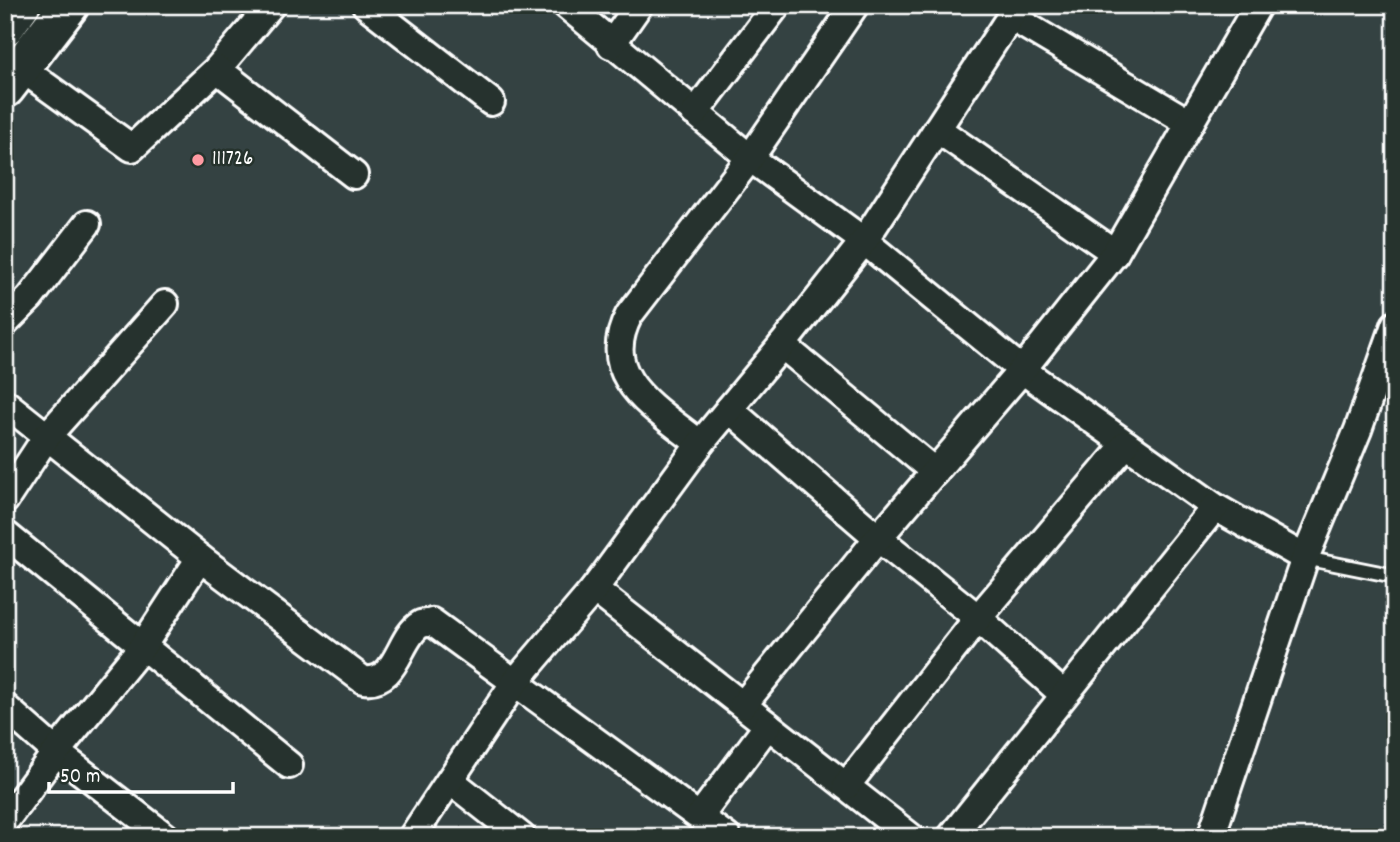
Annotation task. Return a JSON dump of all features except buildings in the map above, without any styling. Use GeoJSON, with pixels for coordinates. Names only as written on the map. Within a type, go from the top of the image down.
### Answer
{"type":"FeatureCollection","features":[{"type":"Feature","properties":{"kind":"main road"},"geometry":{"type":"LineString","coordinates":[[5,26],[20,5]]}},
{"type":"Feature","properties":{"kind":"main road"},"geometry":{"type":"LineString","coordinates":[[13,78],[69,5]]}},
{"type":"Feature","properties":{"kind":"street"},"geometry":{"type":"LineString","coordinates":[[13,78],[132,148],[217,69],[271,5]]}},
{"type":"Feature","properties":{"kind":"street"},"geometry":{"type":"LineString","coordinates":[[366,5],[491,102]]}},
{"type":"Feature","properties":{"kind":"street"},"geometry":{"type":"LineString","coordinates":[[566,5],[750,158],[863,241],[1022,370],[1215,507],[1305,558]]}},
{"type":"Feature","properties":{"kind":"street"},"geometry":{"type":"LineString","coordinates":[[611,45],[639,5]]}},
{"type":"Feature","properties":{"kind":"street"},"geometry":{"type":"LineString","coordinates":[[695,113],[777,5]]}},
{"type":"Feature","properties":{"kind":"street"},"geometry":{"type":"LineString","coordinates":[[700,444],[637,393],[626,378],[619,354],[620,333],[629,315],[750,158],[855,5]]}},
{"type":"Feature","properties":{"kind":"street"},"geometry":{"type":"LineString","coordinates":[[743,705],[878,538],[1022,370],[1115,253],[1256,6]]}},
{"type":"Feature","properties":{"kind":"street"},"geometry":{"type":"LineString","coordinates":[[412,837],[515,682],[594,589],[700,444],[863,241],[1014,11],[1189,123]]}},
{"type":"Feature","properties":{"kind":"street"},"geometry":{"type":"LineString","coordinates":[[217,69],[354,175]]}},
{"type":"Feature","properties":{"kind":"street"},"geometry":{"type":"LineString","coordinates":[[937,129],[1115,253]]}},
{"type":"Feature","properties":{"kind":"street"},"geometry":{"type":"LineString","coordinates":[[5,323],[30,298],[87,224]]}},
{"type":"Feature","properties":{"kind":"street"},"geometry":{"type":"LineString","coordinates":[[5,500],[47,436],[165,304]]}},
{"type":"Feature","properties":{"kind":"street"},"geometry":{"type":"LineString","coordinates":[[1211,837],[1305,558],[1359,430],[1395,325]]}},
{"type":"Feature","properties":{"kind":"street"},"geometry":{"type":"LineString","coordinates":[[782,345],[935,472]]}},
{"type":"Feature","properties":{"kind":"street"},"geometry":{"type":"LineString","coordinates":[[5,403],[200,558],[363,680],[373,681],[383,676],[415,631],[422,624],[432,622],[713,830],[768,725]]}},
{"type":"Feature","properties":{"kind":"street"},"geometry":{"type":"LineString","coordinates":[[729,409],[878,538],[978,618],[1063,694]]}},
{"type":"Feature","properties":{"kind":"street"},"geometry":{"type":"LineString","coordinates":[[846,786],[978,618],[1126,444]]}},
{"type":"Feature","properties":{"kind":"street"},"geometry":{"type":"LineString","coordinates":[[951,837],[1215,507]]}},
{"type":"Feature","properties":{"kind":"street"},"geometry":{"type":"LineString","coordinates":[[5,534],[289,765]]}},
{"type":"Feature","properties":{"kind":"street"},"geometry":{"type":"LineString","coordinates":[[5,821],[142,647],[200,558]]}},
{"type":"Feature","properties":{"kind":"street"},"geometry":{"type":"LineString","coordinates":[[594,589],[911,837]]}},
{"type":"Feature","properties":{"kind":"street"},"geometry":{"type":"LineString","coordinates":[[5,707],[57,752],[166,837]]}},
{"type":"Feature","properties":{"kind":"street"},"geometry":{"type":"LineString","coordinates":[[451,781],[522,837]]}},
{"type":"Feature","properties":{"kind":"street"},"geometry":{"type":"LineString","coordinates":[[5,831],[12,837]]}},
{"type":"Feature","properties":{"kind":"lane"},"geometry":{"type":"LineString","coordinates":[[1305,558],[1395,576]]}},
{"type":"Feature","properties":{"kind":"place","name":"111726"},"geometry":{"type":"Point","coordinates":[198,160]}}]}
